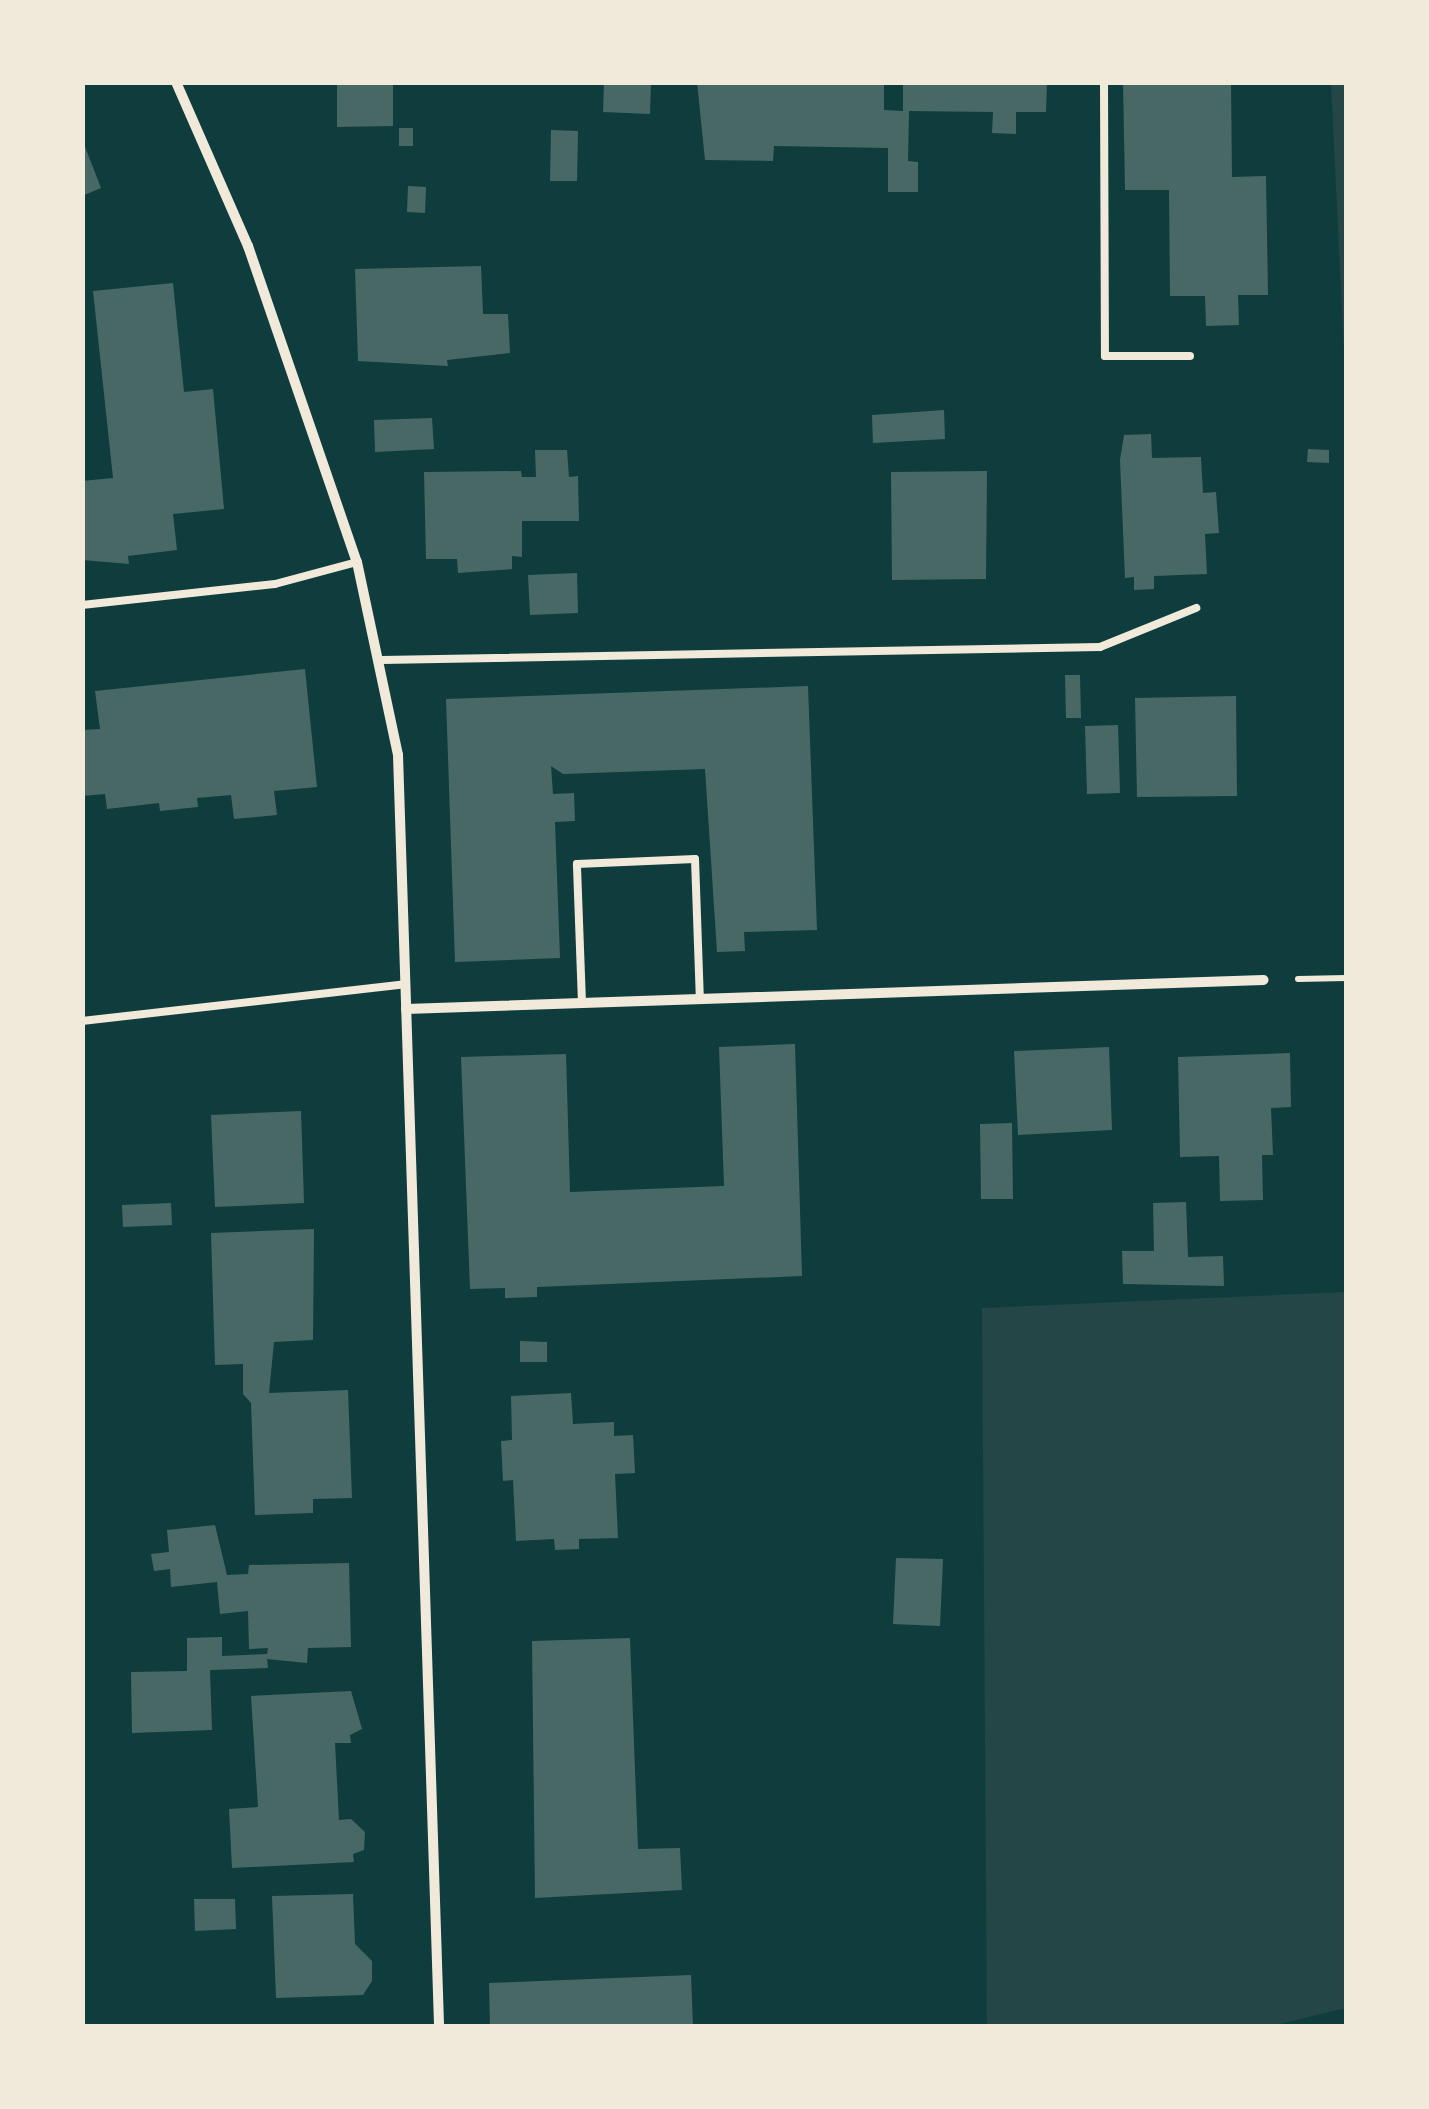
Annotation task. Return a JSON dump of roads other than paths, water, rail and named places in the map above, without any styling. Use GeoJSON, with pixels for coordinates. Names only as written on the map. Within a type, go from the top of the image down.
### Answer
{"type":"FeatureCollection","features":[{"type":"Feature","properties":{"kind":"street"},"geometry":{"type":"LineString","coordinates":[[176,82],[248,246],[357,562],[382,660],[398,755],[439,2026]]}},
{"type":"Feature","properties":{"kind":"street"},"geometry":{"type":"LineString","coordinates":[[406,1008],[1264,980]]}},
{"type":"Feature","properties":{"kind":"lane"},"geometry":{"type":"LineString","coordinates":[[1104,82],[1105,356],[1190,356]]}},
{"type":"Feature","properties":{"kind":"lane"},"geometry":{"type":"LineString","coordinates":[[82,605],[275,584],[357,562]]}},
{"type":"Feature","properties":{"kind":"lane"},"geometry":{"type":"LineString","coordinates":[[382,660],[1100,647],[1196,608]]}},
{"type":"Feature","properties":{"kind":"lane"},"geometry":{"type":"LineString","coordinates":[[582,1003],[577,864],[695,859],[700,999]]}},
{"type":"Feature","properties":{"kind":"lane"},"geometry":{"type":"LineString","coordinates":[[82,1021],[405,984]]}}]}
